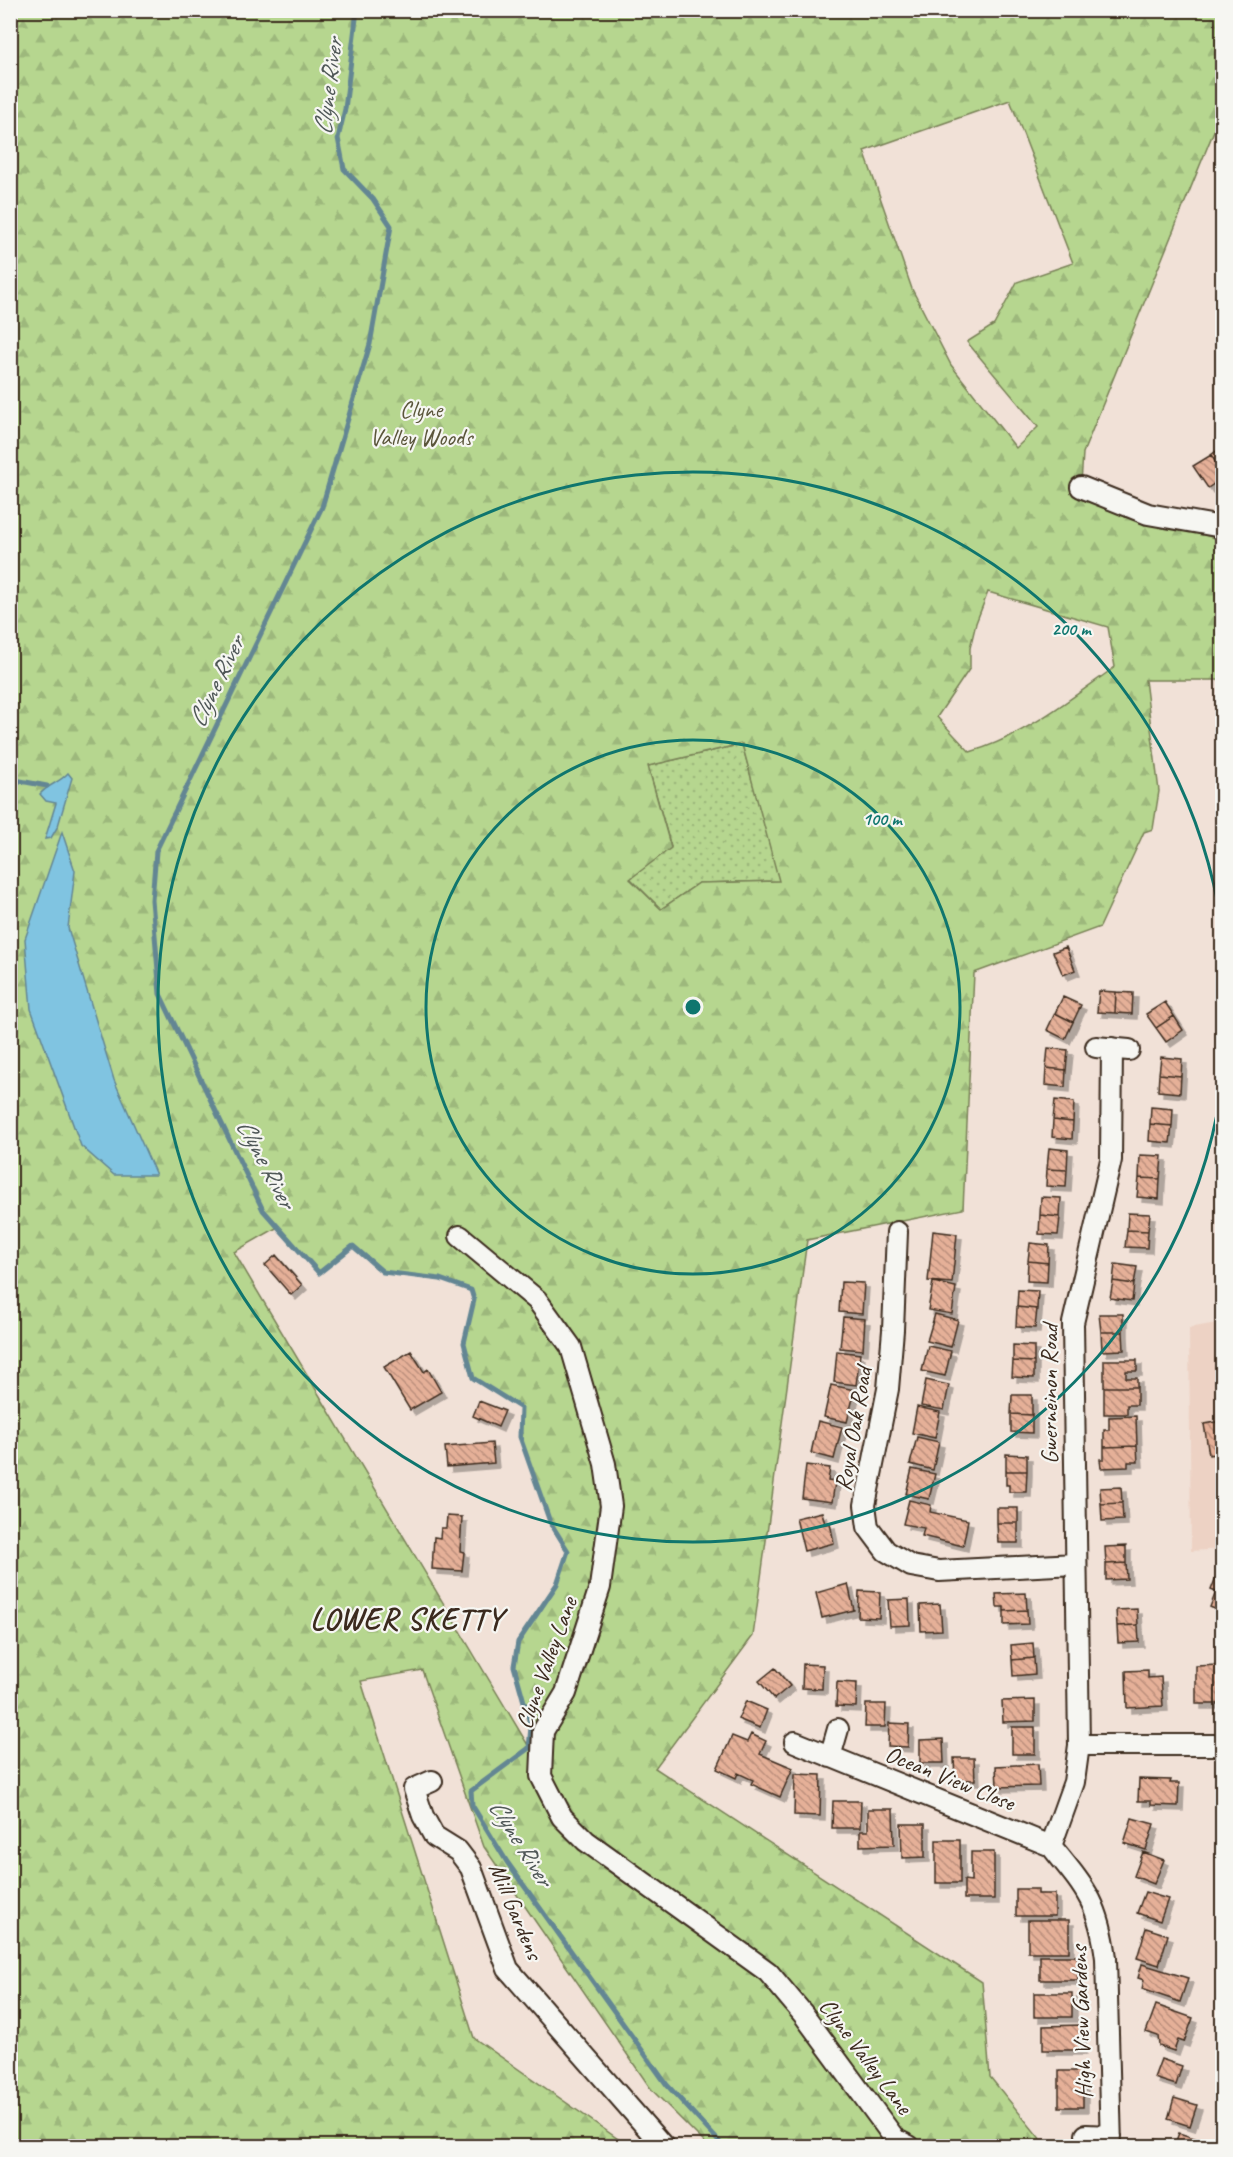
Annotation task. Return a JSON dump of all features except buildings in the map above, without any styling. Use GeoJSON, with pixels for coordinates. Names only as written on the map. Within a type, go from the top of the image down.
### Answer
{"type":"FeatureCollection","features":[{"type":"Feature","properties":{"kind":"street"},"geometry":{"type":"LineString","coordinates":[[1081,487],[1148,514],[1222,527]]}},
{"type":"Feature","properties":{"kind":"street","name":"Gwerneinon Road"},"geometry":{"type":"LineString","coordinates":[[1052,1846],[1074,1782],[1079,1745],[1073,1323],[1111,1160],[1113,1048]]}},
{"type":"Feature","properties":{"kind":"street","name":"Royal Oak Road"},"geometry":{"type":"LineString","coordinates":[[897,1232],[887,1259],[888,1389],[865,1505],[868,1527],[886,1551],[910,1566],[930,1569],[1076,1564]]}},
{"type":"Feature","properties":{"kind":"street","name":"Clyne Valley Lane"},"geometry":{"type":"LineString","coordinates":[[460,1236],[537,1300],[571,1347],[605,1464],[610,1496],[611,1506],[600,1587],[566,1694],[543,1731],[541,1776],[562,1817],[586,1841],[768,1972],[804,2015],[895,2139],[909,2146]]}},
{"type":"Feature","properties":{"kind":"street"},"geometry":{"type":"LineString","coordinates":[[830,1756],[838,1730]]}},
{"type":"Feature","properties":{"kind":"street","name":"Ocean View Close"},"geometry":{"type":"LineString","coordinates":[[795,1742],[1052,1846]]}},
{"type":"Feature","properties":{"kind":"street"},"geometry":{"type":"LineString","coordinates":[[1079,1745],[1222,1745]]}},
{"type":"Feature","properties":{"kind":"street","name":"Mill Gardens"},"geometry":{"type":"LineString","coordinates":[[432,1781],[414,1789],[423,1815],[434,1836],[458,1851],[471,1868],[508,1969],[663,2146]]}},
{"type":"Feature","properties":{"kind":"street","name":"High View Gardens"},"geometry":{"type":"LineString","coordinates":[[1052,1846],[1089,1893],[1103,1930],[1106,1958],[1111,2141],[1086,2135]]}},
{"type":"Feature","properties":{"kind":"shaded area"},"geometry":{"type":"Polygon","coordinates":[[[1222,1322],[1222,1549],[1191,1551],[1189,1328],[1222,1322]]]}},
{"type":"Feature","properties":{"kind":"green space","name":"Clyne Valley Woods"},"geometry":{"type":"Polygon","coordinates":[[[11,11],[1222,11],[1222,111],[1083,453],[1080,499],[1222,540],[1222,680],[1145,680],[1159,791],[1153,829],[1144,832],[1100,927],[974,973],[963,1209],[807,1240],[753,1636],[655,1768],[982,1982],[990,2077],[1046,2146],[708,2146],[651,2089],[484,1847],[422,1670],[361,1681],[474,2038],[628,2146],[11,2146],[11,11]],[[1010,100],[864,151],[912,289],[951,365],[1016,448],[1038,427],[967,342],[994,325],[1017,282],[1073,263],[1010,100]],[[988,592],[976,623],[970,648],[970,668],[937,717],[970,752],[1028,727],[1115,667],[1108,627],[988,592]],[[742,744],[648,766],[671,848],[630,879],[661,909],[699,883],[779,881],[742,744]],[[278,1227],[234,1252],[529,1747],[531,1727],[514,1666],[518,1642],[557,1584],[568,1551],[550,1522],[520,1437],[521,1408],[473,1378],[464,1343],[474,1300],[471,1290],[440,1279],[383,1272],[353,1246],[319,1273],[278,1227]]]}},
{"type":"Feature","properties":{"kind":"green space"},"geometry":{"type":"Polygon","coordinates":[[[742,744],[780,881],[699,883],[661,909],[630,878],[671,847],[648,766],[742,744]]]}},
{"type":"Feature","properties":{"kind":"water"},"geometry":{"type":"Polygon","coordinates":[[[68,773],[72,778],[58,826],[51,838],[45,839],[56,803],[46,801],[40,794],[68,773]]]}},
{"type":"Feature","properties":{"kind":"water"},"geometry":{"type":"Polygon","coordinates":[[[62,832],[75,871],[68,928],[114,1080],[156,1175],[114,1175],[81,1146],[31,1009],[25,939],[62,832]]]}},
{"type":"Feature","properties":{"kind":"waterway","name":"Clyne River"},"geometry":{"type":"LineString","coordinates":[[357,10],[345,109],[338,138],[344,169],[373,199],[391,226],[370,344],[322,507],[156,851],[152,900],[160,994],[263,1210],[319,1273],[353,1246],[383,1272],[440,1279],[471,1290],[474,1300],[464,1343],[473,1378],[521,1408],[520,1437],[550,1522],[568,1551],[557,1584],[518,1642],[514,1666],[531,1727],[529,1748],[471,1791],[472,1805],[507,1862],[667,2085],[723,2146]]}},
{"type":"Feature","properties":{"kind":"waterway"},"geometry":{"type":"LineString","coordinates":[[10,782],[15,780],[47,786]]}},
{"type":"Feature","properties":{"kind":"district","name":"LOWER SKETTY"},"geometry":{"type":"Point","coordinates":[407,1619]}}]}
